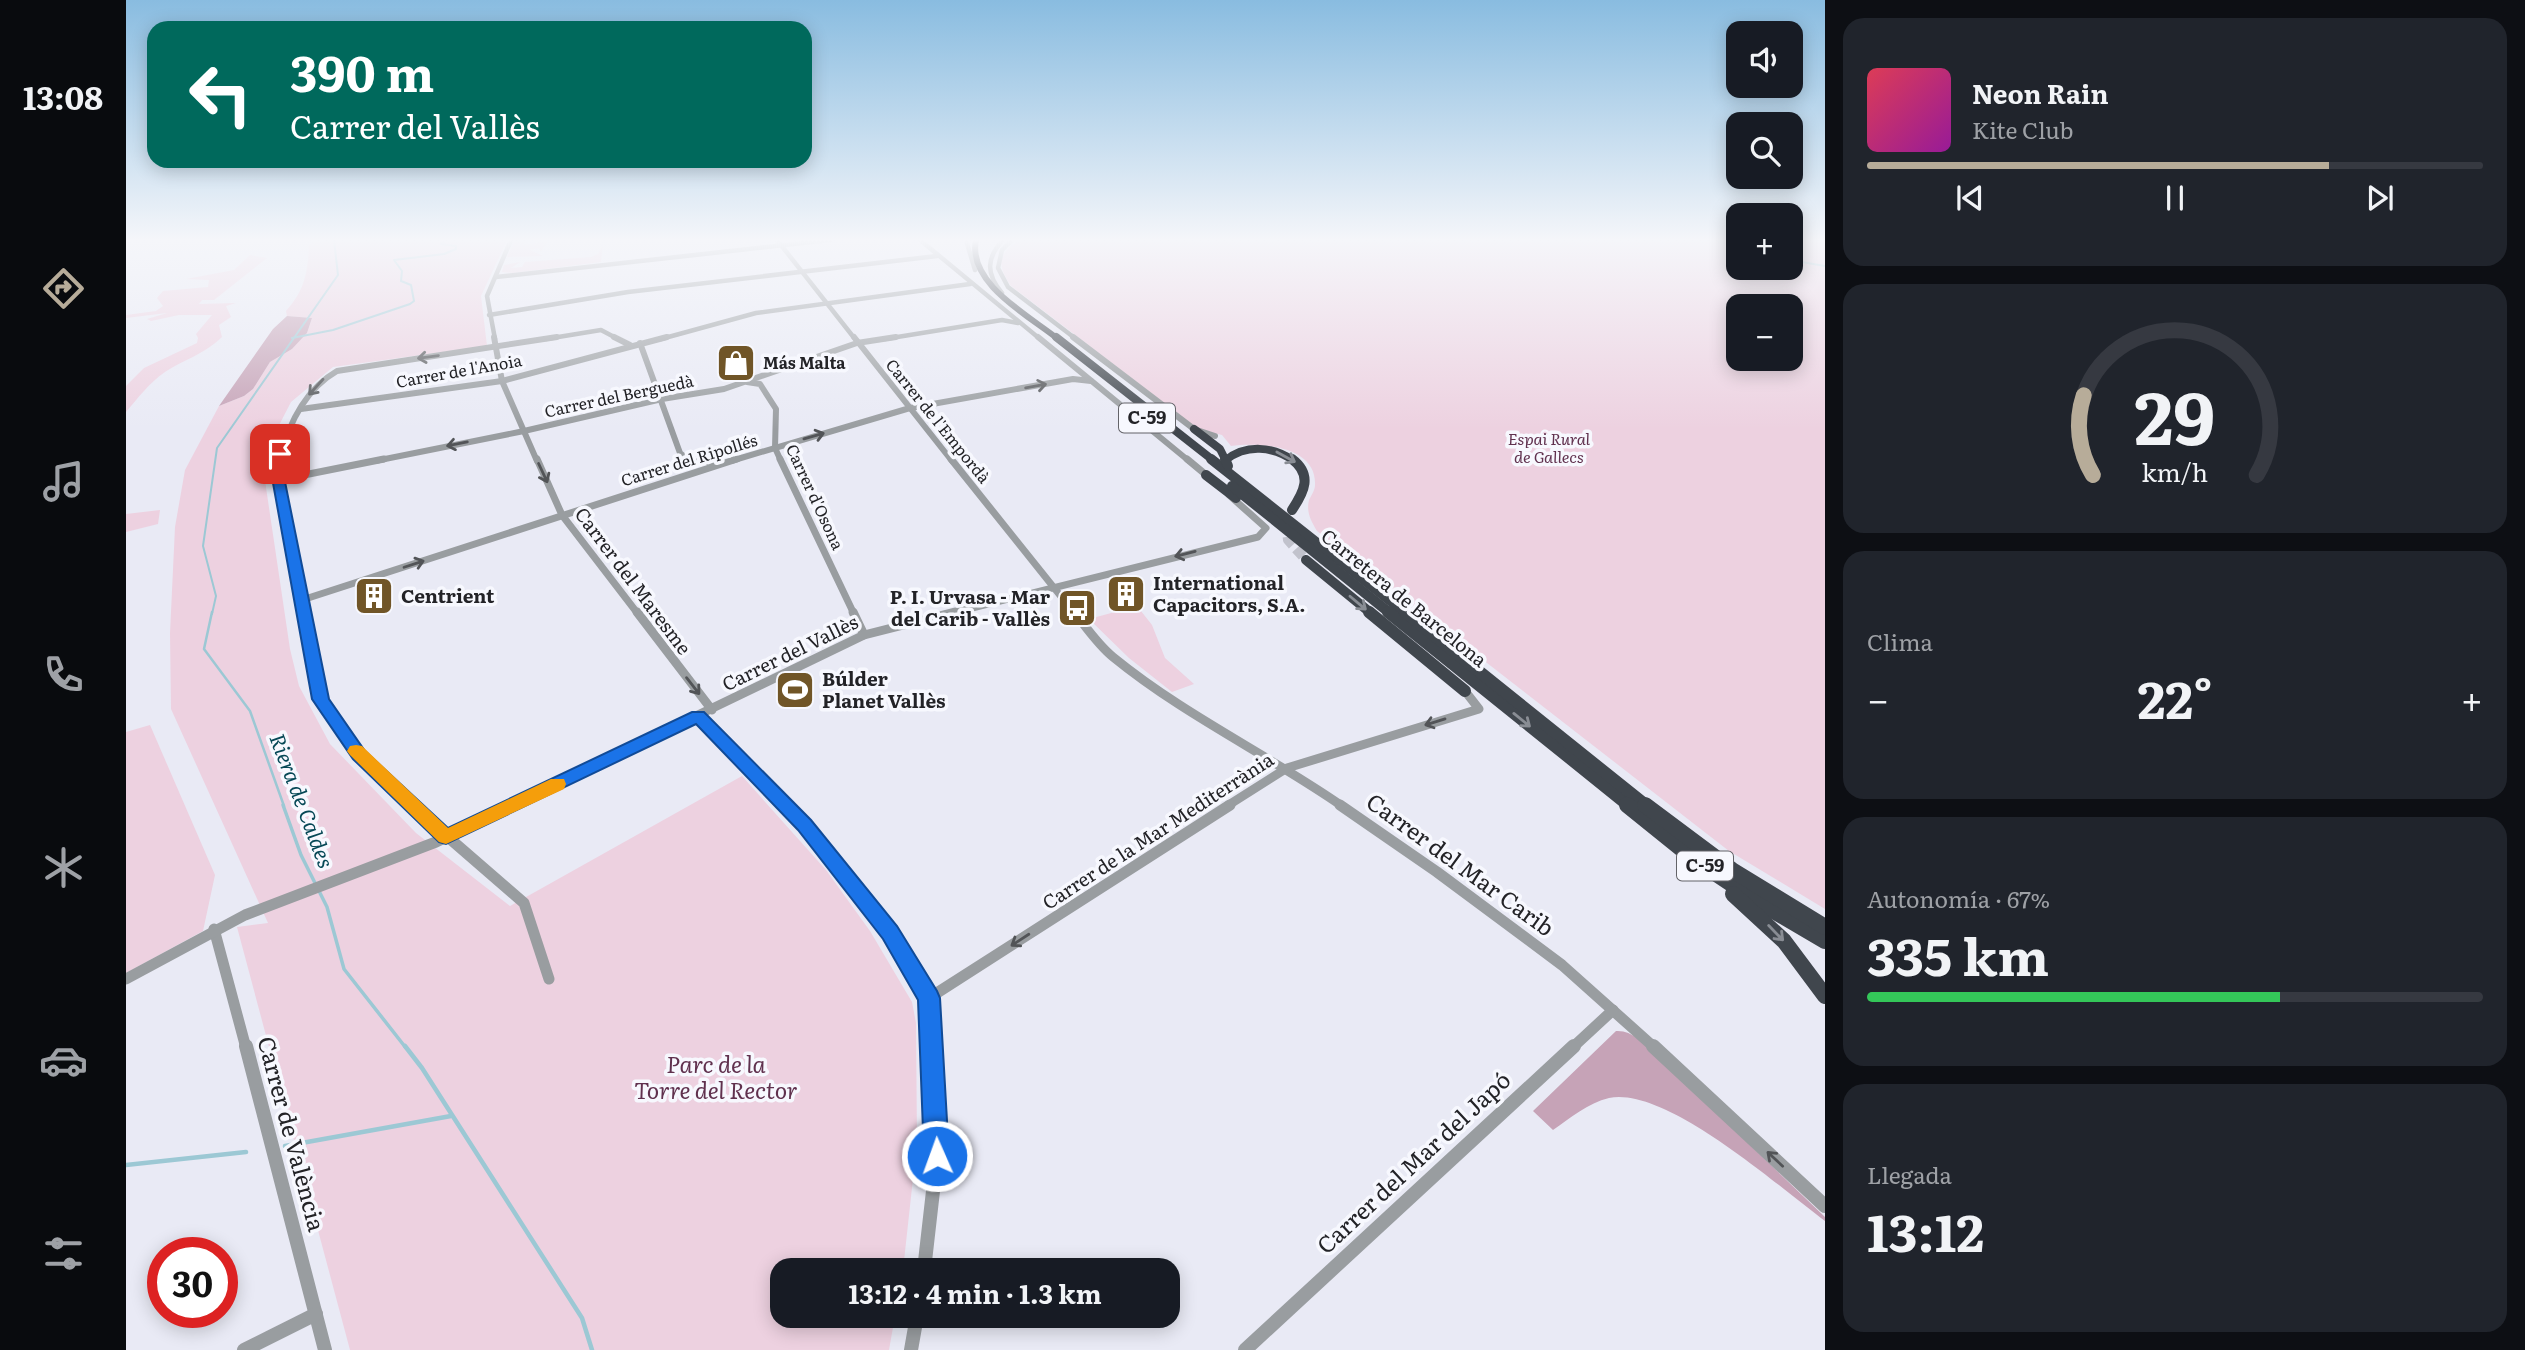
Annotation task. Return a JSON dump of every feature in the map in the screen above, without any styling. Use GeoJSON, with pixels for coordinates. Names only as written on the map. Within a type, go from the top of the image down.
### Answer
{"type":"FeatureCollection","features":[{"type":"Feature","properties":{"kind":"highway","name":"Carretera de Barcelona"},"geometry":{"type":"LineString","coordinates":[[1004,303],[1592,779],[1725,881],[1825,942]]}},
{"type":"Feature","properties":{"kind":"highway","name":"Carretera de Barcelona"},"geometry":{"type":"LineString","coordinates":[[1012,303],[1670,825],[1732,870],[1802,914],[1825,925]]}},
{"type":"Feature","properties":{"kind":"highway"},"geometry":{"type":"LineString","coordinates":[[1194,429],[1216,445],[1246,487]]}},
{"type":"Feature","properties":{"kind":"highway"},"geometry":{"type":"LineString","coordinates":[[1226,460],[1233,453],[1255,449],[1278,452],[1292,459],[1305,474],[1306,485],[1292,510]]}},
{"type":"Feature","properties":{"kind":"highway"},"geometry":{"type":"LineString","coordinates":[[1206,475],[1250,510],[1297,539]]}},
{"type":"Feature","properties":{"kind":"highway"},"geometry":{"type":"LineString","coordinates":[[1306,559],[1465,691]]}},
{"type":"Feature","properties":{"kind":"highway"},"geometry":{"type":"LineString","coordinates":[[1592,779],[1609,799],[1764,921],[1807,969],[1825,996]]}},
{"type":"Feature","properties":{"kind":"street","name":"Carrer del Maresme"},"geometry":{"type":"LineString","coordinates":[[487,303],[502,381],[562,515],[712,710]]}},
{"type":"Feature","properties":{"kind":"street"},"geometry":{"type":"LineString","coordinates":[[489,315],[562,303]]}},
{"type":"Feature","properties":{"kind":"street","name":"Carrer de l'Empordà"},"geometry":{"type":"LineString","coordinates":[[826,303],[1052,587]]}},
{"type":"Feature","properties":{"kind":"street","name":"Carrer de l'Anoia"},"geometry":{"type":"LineString","coordinates":[[301,410],[502,381],[756,313],[826,303]]}},
{"type":"Feature","properties":{"kind":"street"},"geometry":{"type":"LineString","coordinates":[[995,303],[1206,475]]}},
{"type":"Feature","properties":{"kind":"street"},"geometry":{"type":"LineString","coordinates":[[1013,303],[1016,306]]}},
{"type":"Feature","properties":{"kind":"street"},"geometry":{"type":"LineString","coordinates":[[1029,303],[1194,429],[1215,436]]}},
{"type":"Feature","properties":{"kind":"street"},"geometry":{"type":"LineString","coordinates":[[1002,320],[1009,314]]}},
{"type":"Feature","properties":{"kind":"street","name":"Carrer del Berguedà"},"geometry":{"type":"LineString","coordinates":[[279,480],[524,431],[662,399],[724,389],[857,343],[1002,320],[1020,323]]}},
{"type":"Feature","properties":{"kind":"street"},"geometry":{"type":"LineString","coordinates":[[549,979],[524,903],[446,837],[359,755],[320,699],[277,472],[283,440],[301,410],[301,404],[321,380],[337,371],[601,330],[630,345]]}},
{"type":"Feature","properties":{"kind":"street"},"geometry":{"type":"LineString","coordinates":[[640,343],[680,453],[685,460],[698,463],[751,455]]}},
{"type":"Feature","properties":{"kind":"street","name":"Carrer del Ripollés"},"geometry":{"type":"LineString","coordinates":[[302,600],[751,455],[910,408],[1073,379],[1092,382]]}},
{"type":"Feature","properties":{"kind":"street","name":"Carrer d'Osona"},"geometry":{"type":"LineString","coordinates":[[744,381],[760,384],[776,409],[775,448],[864,635]]}},
{"type":"Feature","properties":{"kind":"street","name":"Carrer del Vallès"},"geometry":{"type":"LineString","coordinates":[[126,979],[214,929],[446,837],[864,635],[1252,538],[1264,531],[1264,524],[1206,475]]}},
{"type":"Feature","properties":{"kind":"street","name":"Carrer del Mar Carib"},"geometry":{"type":"LineString","coordinates":[[1052,587],[1111,656],[1199,719],[1287,768],[1437,872],[1562,965],[1825,1206]]}},
{"type":"Feature","properties":{"kind":"street","name":"Carrer de la Mar Mediterrània"},"geometry":{"type":"LineString","coordinates":[[929,998],[1287,768],[1479,709],[1465,691]]}},
{"type":"Feature","properties":{"kind":"street"},"geometry":{"type":"LineString","coordinates":[[698,716],[805,825],[890,933],[929,998],[937,1156],[925,1258]]}},
{"type":"Feature","properties":{"kind":"street","name":"Carrer de València"},"geometry":{"type":"LineString","coordinates":[[214,929],[325,1350]]}},
{"type":"Feature","properties":{"kind":"street","name":"Carrer del Mar del Japó"},"geometry":{"type":"LineString","coordinates":[[1245,1350],[1613,1010]]}},
{"type":"Feature","properties":{"kind":"street"},"geometry":{"type":"LineString","coordinates":[[244,1350],[316,1314]]}},
{"type":"Feature","properties":{"kind":"street"},"geometry":{"type":"LineString","coordinates":[[911,1350],[915,1328]]}},
{"type":"Feature","properties":{"kind":"green space"},"geometry":{"type":"Polygon","coordinates":[[[161,303],[236,303],[226,306],[231,317],[219,325],[222,337],[159,376],[126,412],[126,386],[144,368],[197,343],[196,334],[212,315],[179,315],[151,321],[147,319],[167,313],[126,318],[126,315],[156,311],[163,306],[161,303]]]}},
{"type":"Feature","properties":{"kind":"green space","name":"Parc de la Torre del Rector"},"geometry":{"type":"Polygon","coordinates":[[[292,303],[482,303],[487,346],[333,367],[291,402],[274,435],[264,474],[290,649],[299,686],[330,744],[416,833],[510,906],[742,776],[826,870],[870,931],[912,1002],[916,1023],[917,1142],[904,1258],[770,1258],[770,1328],[893,1328],[889,1350],[350,1350],[237,927],[268,923],[171,709],[170,633],[175,527],[185,470],[219,406],[244,396],[253,389],[270,362],[292,349],[307,333],[312,318],[287,316],[286,311],[292,303]]]}},
{"type":"Feature","properties":{"kind":"green space","name":"Espai Rural de Gallecs"},"geometry":{"type":"Polygon","coordinates":[[[1033,303],[1726,303],[1726,371],[1803,371],[1803,303],[1825,303],[1825,909],[1729,851],[1317,531],[1309,512],[1308,504],[1315,485],[1313,472],[1307,461],[1284,449],[1270,446],[1231,446],[1222,435],[1198,429],[1033,303]]]}},
{"type":"Feature","properties":{"kind":"green space"},"geometry":{"type":"Polygon","coordinates":[[[160,510],[158,524],[126,532],[126,514],[160,510]]]}},
{"type":"Feature","properties":{"kind":"green space"},"geometry":{"type":"Polygon","coordinates":[[[1137,606],[1152,625],[1165,658],[1194,684],[1172,692],[1129,658],[1089,619],[1137,606]]]}},
{"type":"Feature","properties":{"kind":"green space"},"geometry":{"type":"Polygon","coordinates":[[[150,725],[215,875],[203,931],[126,973],[126,732],[150,725]]]}},
{"type":"Feature","properties":{"kind":"shaded area"},"geometry":{"type":"Polygon","coordinates":[[[287,316],[312,318],[307,333],[292,349],[270,362],[253,389],[244,396],[219,406],[273,329],[287,316]]]}},
{"type":"Feature","properties":{"kind":"shaded area"},"geometry":{"type":"Polygon","coordinates":[[[1616,1031],[1632,1035],[1646,1045],[1825,1217],[1825,1221],[1721,1142],[1660,1107],[1633,1098],[1609,1098],[1587,1107],[1553,1130],[1533,1111],[1616,1031]]]}},
{"type":"Feature","properties":{"kind":"waterway","name":"Riera de Caldes"},"geometry":{"type":"LineString","coordinates":[[294,338],[318,303]]}},
{"type":"Feature","properties":{"kind":"waterway"},"geometry":{"type":"LineString","coordinates":[[294,338],[333,330],[411,303]]}},
{"type":"Feature","properties":{"kind":"waterway","name":"Riera de Caldes"},"geometry":{"type":"LineString","coordinates":[[212,614],[216,596],[203,546],[217,448],[294,338]]}},
{"type":"Feature","properties":{"kind":"waterway","name":"Riera de Caldes"},"geometry":{"type":"LineString","coordinates":[[212,612],[204,649],[250,711],[284,806]]}},
{"type":"Feature","properties":{"kind":"waterway","name":"Riera de Caldes"},"geometry":{"type":"LineString","coordinates":[[283,805],[301,855],[316,885]]}},
{"type":"Feature","properties":{"kind":"waterway","name":"Riera de Caldes"},"geometry":{"type":"LineString","coordinates":[[319,891],[327,907],[344,969],[406,1048]]}},
{"type":"Feature","properties":{"kind":"waterway","name":"Riera de Caldes"},"geometry":{"type":"LineString","coordinates":[[405,1046],[422,1068],[582,1318],[592,1350]]}},
{"type":"Feature","properties":{"kind":"waterway"},"geometry":{"type":"LineString","coordinates":[[285,1146],[451,1116]]}},
{"type":"Feature","properties":{"kind":"waterway"},"geometry":{"type":"LineString","coordinates":[[126,1165],[246,1152]]}},
{"type":"Feature","properties":{"kind":"tunnel"},"geometry":{"type":"LineString","coordinates":[[1286,522],[1288,540],[1306,560]]}},
{"type":"Feature","properties":{"kind":"slow traffic"},"geometry":{"type":"LineString","coordinates":[[356,751],[446,837],[557,784]]}},
{"type":"Feature","properties":{"kind":"place","name":"Más Malta"},"geometry":{"type":"Point","coordinates":[736,363]}},
{"type":"Feature","properties":{"kind":"place","name":"International Capacitors, S.A."},"geometry":{"type":"Point","coordinates":[1126,594]}},
{"type":"Feature","properties":{"kind":"place","name":"Centrient"},"geometry":{"type":"Point","coordinates":[374,596]}},
{"type":"Feature","properties":{"kind":"place","name":"P. I. Urvasa - Mar del Carib - Vallès"},"geometry":{"type":"Point","coordinates":[1077,608]}},
{"type":"Feature","properties":{"kind":"place","name":"Búlder Planet Vallès"},"geometry":{"type":"Point","coordinates":[795,690]}},
{"type":"Feature","properties":{"kind":"route"},"geometry":{"type":"LineString","coordinates":[[280,454],[277,472],[320,699],[359,755],[446,837],[698,716],[805,825],[890,933],[929,998],[937,1156]]}}]}
